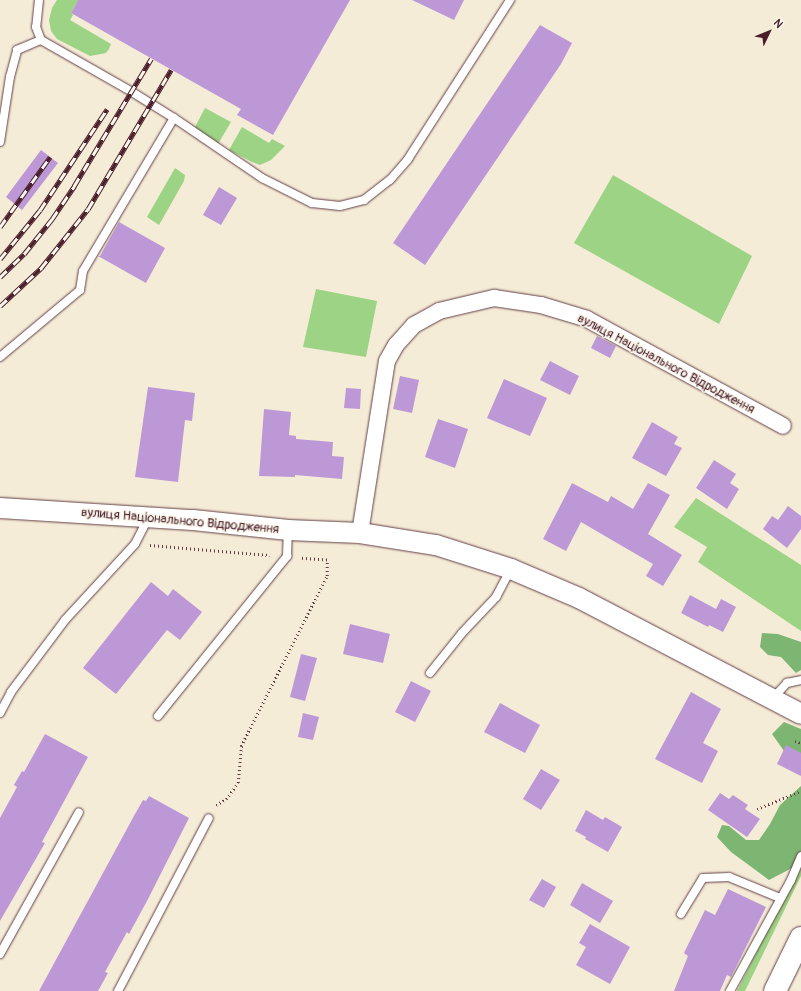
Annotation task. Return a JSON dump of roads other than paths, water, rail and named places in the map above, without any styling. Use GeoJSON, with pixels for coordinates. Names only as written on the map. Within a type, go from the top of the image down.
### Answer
{"type":"FeatureCollection","features":[{"type":"Feature","properties":{"kind":"highway"},"geometry":{"type":"LineString","coordinates":[[775,991],[801,938]]}},
{"type":"Feature","properties":{"kind":"street","name":"вулиця Національного Відродження"},"geometry":{"type":"LineString","coordinates":[[360,533],[387,361],[396,345],[414,325],[439,311],[494,298],[541,305],[588,319],[783,426]]}},
{"type":"Feature","properties":{"kind":"street","name":"вулиця Національного Відродження"},"geometry":{"type":"LineString","coordinates":[[0,508],[193,520],[288,530],[360,533],[436,546],[511,569],[579,598],[771,700],[801,714]]}},
{"type":"Feature","properties":{"kind":"lane"},"geometry":{"type":"LineString","coordinates":[[38,0],[36,27],[41,40],[174,118],[262,178],[312,203],[340,206],[364,200],[390,180],[408,159],[510,0]]}},
{"type":"Feature","properties":{"kind":"lane"},"geometry":{"type":"LineString","coordinates":[[0,142],[10,77],[17,50],[41,40]]}},
{"type":"Feature","properties":{"kind":"lane"},"geometry":{"type":"LineString","coordinates":[[0,357],[80,290],[83,272],[174,118]]}},
{"type":"Feature","properties":{"kind":"lane"},"geometry":{"type":"LineString","coordinates":[[0,713],[11,692],[65,620],[135,544],[149,517]]}},
{"type":"Feature","properties":{"kind":"lane"},"geometry":{"type":"LineString","coordinates":[[158,716],[287,556],[288,530]]}},
{"type":"Feature","properties":{"kind":"lane"},"geometry":{"type":"LineString","coordinates":[[430,673],[462,634],[496,597],[511,569]]}},
{"type":"Feature","properties":{"kind":"lane"},"geometry":{"type":"LineString","coordinates":[[771,700],[786,683],[801,680]]}},
{"type":"Feature","properties":{"kind":"lane"},"geometry":{"type":"LineString","coordinates":[[0,954],[79,812]]}},
{"type":"Feature","properties":{"kind":"lane"},"geometry":{"type":"LineString","coordinates":[[118,991],[209,818]]}},
{"type":"Feature","properties":{"kind":"lane"},"geometry":{"type":"LineString","coordinates":[[730,991],[791,880],[801,856]]}},
{"type":"Feature","properties":{"kind":"lane"},"geometry":{"type":"LineString","coordinates":[[681,914],[703,878],[729,877],[780,898]]}},
{"type":"Feature","properties":{"kind":"railway"},"geometry":{"type":"LineString","coordinates":[[0,277],[24,254],[52,219],[74,186],[151,59]]}},
{"type":"Feature","properties":{"kind":"railway"},"geometry":{"type":"LineString","coordinates":[[0,306],[41,268],[88,209],[171,70]]}},
{"type":"Feature","properties":{"kind":"railway"},"geometry":{"type":"LineString","coordinates":[[0,259],[40,210],[107,109]]}},
{"type":"Feature","properties":{"kind":"railway"},"geometry":{"type":"LineString","coordinates":[[0,227],[50,157]]}}]}
